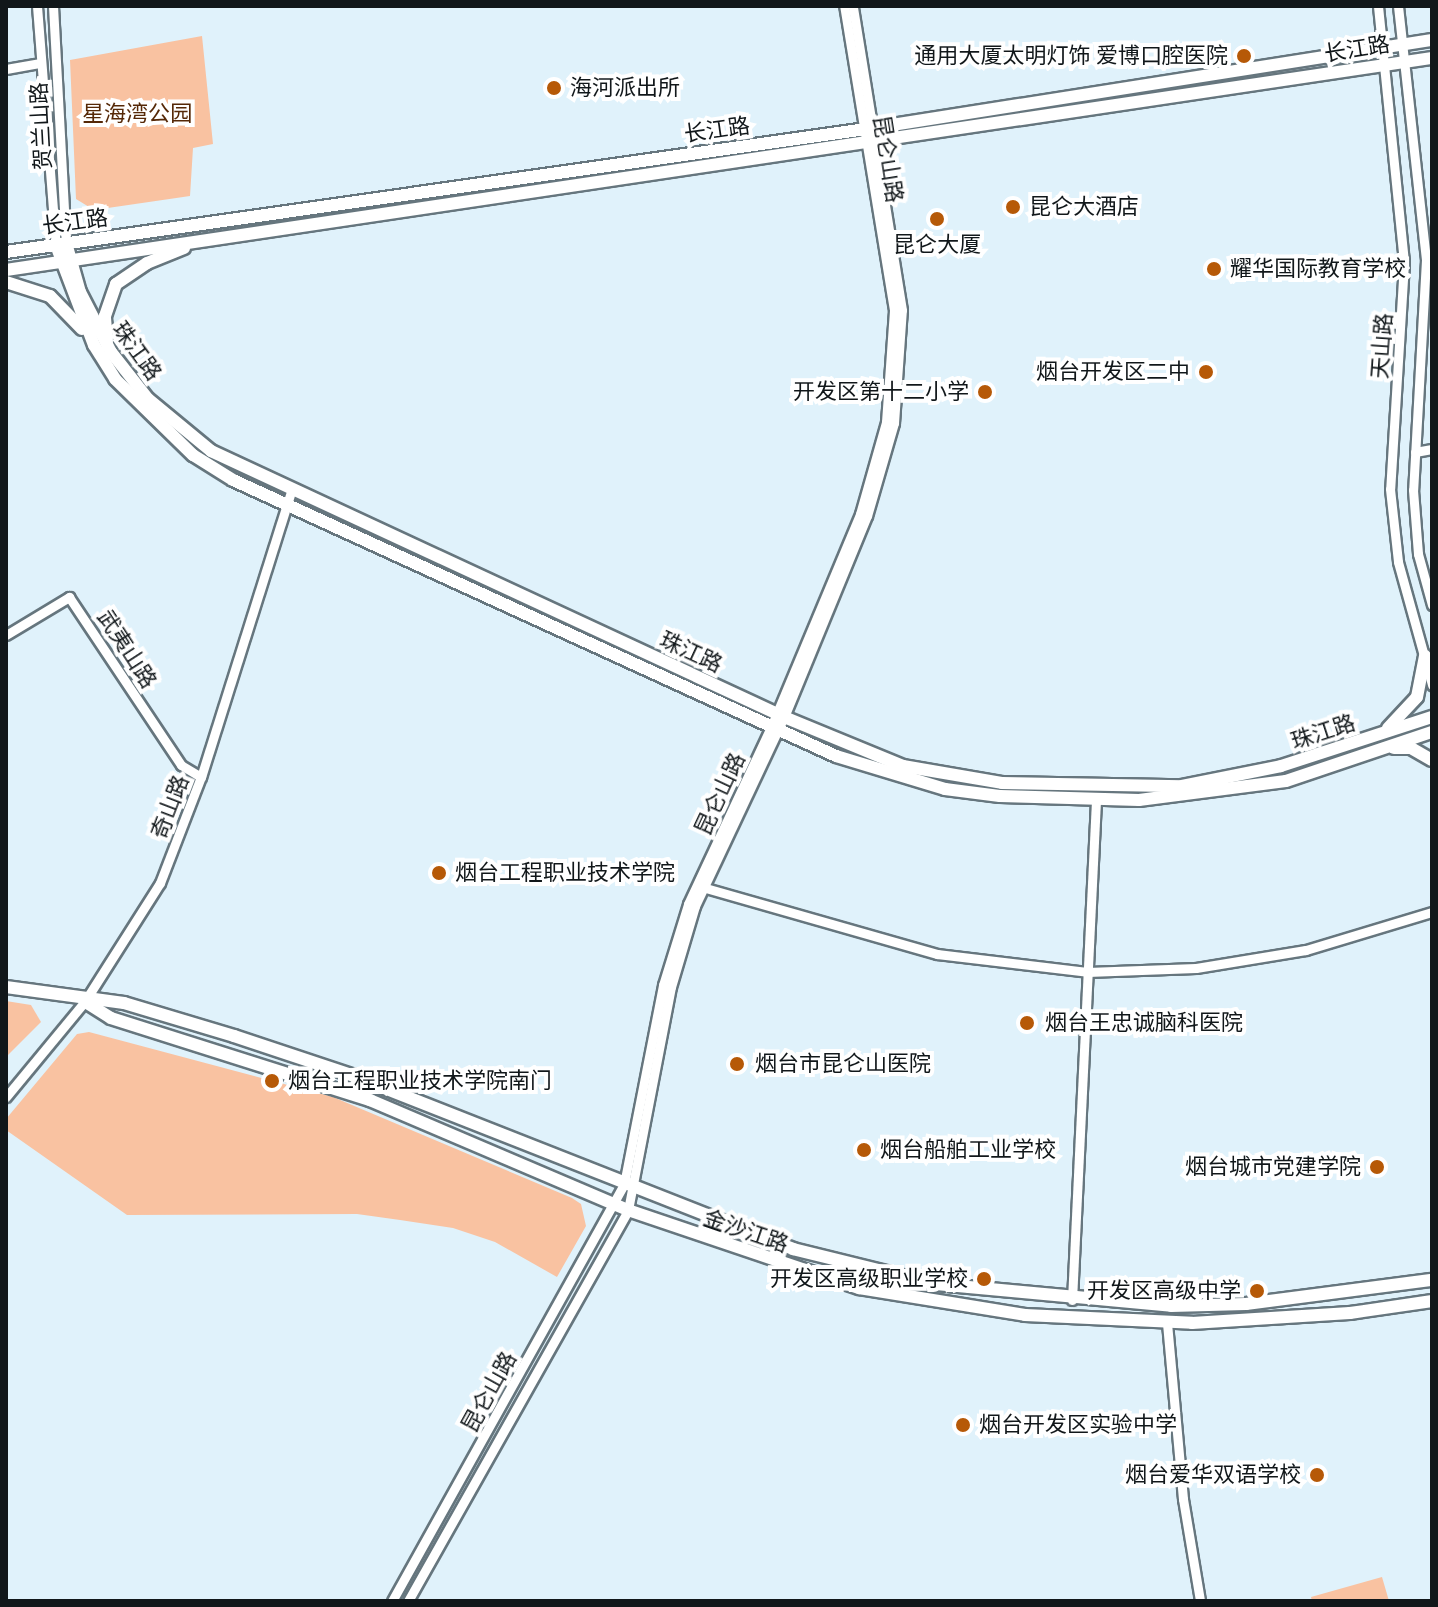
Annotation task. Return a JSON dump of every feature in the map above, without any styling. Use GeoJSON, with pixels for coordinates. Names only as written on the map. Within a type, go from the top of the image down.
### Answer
{"type":"FeatureCollection","features":[{"type":"Feature","properties":{"kind":"main road","name":"长江路"},"geometry":{"type":"LineString","coordinates":[[6,252],[869,128],[1432,40]]}},
{"type":"Feature","properties":{"kind":"main road","name":"长江路"},"geometry":{"type":"LineString","coordinates":[[6,270],[871,145],[1432,58]]}},
{"type":"Feature","properties":{"kind":"main road"},"geometry":{"type":"LineString","coordinates":[[111,352],[105,316],[116,284],[147,263],[204,240]]}},
{"type":"Feature","properties":{"kind":"main road","name":"珠江路"},"geometry":{"type":"LineString","coordinates":[[61,244],[64,260],[111,352],[148,399],[211,451],[288,497],[781,716],[903,766],[947,777],[1102,787],[1182,786],[1240,777],[1381,741],[1432,717]]}},
{"type":"Feature","properties":{"kind":"main road"},"geometry":{"type":"LineString","coordinates":[[64,260],[94,345]]}},
{"type":"Feature","properties":{"kind":"main road"},"geometry":{"type":"LineString","coordinates":[[6,282],[50,296],[94,345],[134,402],[173,438],[233,480],[288,497],[775,729],[901,779],[945,789],[1096,800],[1183,798],[1286,781],[1381,741],[1432,732]]}},
{"type":"Feature","properties":{"kind":"main road"},"geometry":{"type":"LineString","coordinates":[[1381,741],[1417,697],[1425,656]]}},
{"type":"Feature","properties":{"kind":"main road"},"geometry":{"type":"LineString","coordinates":[[1381,741],[1411,748],[1432,760]]}},
{"type":"Feature","properties":{"kind":"main road","name":"金沙江路"},"geometry":{"type":"LineString","coordinates":[[6,987],[85,1001],[124,1003],[354,1076],[793,1249],[860,1268],[936,1284],[1072,1300],[1246,1304],[1432,1280]]}},
{"type":"Feature","properties":{"kind":"main road","name":"金沙江路"},"geometry":{"type":"LineString","coordinates":[[85,1001],[111,1018],[370,1100],[628,1210],[859,1288],[1025,1315],[1167,1323],[1275,1319],[1432,1301]]}},
{"type":"Feature","properties":{"kind":"street","name":"贺兰山路"},"geometry":{"type":"LineString","coordinates":[[37,6],[40,63],[61,244]]}},
{"type":"Feature","properties":{"kind":"street","name":"贺兰山路"},"geometry":{"type":"LineString","coordinates":[[53,6],[61,244]]}},
{"type":"Feature","properties":{"kind":"street","name":"昆仑山路"},"geometry":{"type":"LineString","coordinates":[[844,6],[869,128]]}},
{"type":"Feature","properties":{"kind":"street","name":"昆仑山路"},"geometry":{"type":"LineString","coordinates":[[392,1601],[615,1203],[630,1186],[671,987],[691,920],[781,716],[860,514],[886,422],[894,310],[853,6]]}},
{"type":"Feature","properties":{"kind":"street","name":"天山路"},"geometry":{"type":"LineString","coordinates":[[1378,6],[1404,263],[1390,489],[1398,562],[1432,685]]}},
{"type":"Feature","properties":{"kind":"street","name":"天山路"},"geometry":{"type":"LineString","coordinates":[[1398,6],[1426,260],[1415,452],[1418,554],[1432,605]]}},
{"type":"Feature","properties":{"kind":"street"},"geometry":{"type":"LineString","coordinates":[[6,69],[40,63]]}},
{"type":"Feature","properties":{"kind":"street"},"geometry":{"type":"LineString","coordinates":[[1415,452],[1432,449]]}},
{"type":"Feature","properties":{"kind":"street","name":"奇山路"},"geometry":{"type":"LineString","coordinates":[[6,1097],[85,1001],[160,883],[201,777],[288,497]]}},
{"type":"Feature","properties":{"kind":"street","name":"武夷山路"},"geometry":{"type":"LineString","coordinates":[[6,635],[69,597],[181,765],[201,777]]}},
{"type":"Feature","properties":{"kind":"street","name":"昆仑山路"},"geometry":{"type":"LineString","coordinates":[[408,1601],[628,1210],[663,985],[697,885],[775,729]]}},
{"type":"Feature","properties":{"kind":"street"},"geometry":{"type":"LineString","coordinates":[[1072,1300],[1096,800]]}},
{"type":"Feature","properties":{"kind":"street"},"geometry":{"type":"LineString","coordinates":[[697,885],[937,954],[1087,972],[1196,968],[1306,950],[1432,912]]}},
{"type":"Feature","properties":{"kind":"street"},"geometry":{"type":"LineString","coordinates":[[1167,1323],[1183,1499],[1200,1601]]}},
{"type":"Feature","properties":{"kind":"green space","name":"星海湾公园"},"geometry":{"type":"Polygon","coordinates":[[[202,36],[213,144],[193,148],[190,196],[94,210],[76,199],[70,60],[202,36]]]}},
{"type":"Feature","properties":{"kind":"green space"},"geometry":{"type":"Polygon","coordinates":[[[6,1001],[31,1005],[41,1022],[6,1057],[6,1001]]]}},
{"type":"Feature","properties":{"kind":"green space"},"geometry":{"type":"Polygon","coordinates":[[[89,1032],[333,1097],[572,1198],[581,1204],[586,1226],[557,1277],[495,1242],[453,1228],[400,1220],[357,1214],[127,1215],[6,1130],[6,1119],[77,1034],[89,1032]]]}},
{"type":"Feature","properties":{"kind":"green space"},"geometry":{"type":"Polygon","coordinates":[[[1382,1577],[1389,1601],[1312,1601],[1311,1597],[1382,1577]]]}},
{"type":"Feature","properties":{"kind":"place","name":"通用大厦太明灯饰 爱博口腔医院"},"geometry":{"type":"Point","coordinates":[1244,56]}},
{"type":"Feature","properties":{"kind":"place","name":"海河派出所"},"geometry":{"type":"Point","coordinates":[554,88]}},
{"type":"Feature","properties":{"kind":"place","name":"昆仑大酒店"},"geometry":{"type":"Point","coordinates":[1013,207]}},
{"type":"Feature","properties":{"kind":"place","name":"昆仑大厦"},"geometry":{"type":"Point","coordinates":[937,219]}},
{"type":"Feature","properties":{"kind":"place","name":"耀华国际教育学校"},"geometry":{"type":"Point","coordinates":[1214,269]}},
{"type":"Feature","properties":{"kind":"place","name":"烟台开发区二中"},"geometry":{"type":"Point","coordinates":[1206,372]}},
{"type":"Feature","properties":{"kind":"place","name":"开发区第十二小学"},"geometry":{"type":"Point","coordinates":[985,392]}},
{"type":"Feature","properties":{"kind":"place","name":"烟台工程职业技术学院"},"geometry":{"type":"Point","coordinates":[439,873]}},
{"type":"Feature","properties":{"kind":"place","name":"烟台王忠诚脑科医院"},"geometry":{"type":"Point","coordinates":[1027,1023]}},
{"type":"Feature","properties":{"kind":"place","name":"烟台市昆仑山医院"},"geometry":{"type":"Point","coordinates":[737,1064]}},
{"type":"Feature","properties":{"kind":"place","name":"烟台工程职业技术学院南门"},"geometry":{"type":"Point","coordinates":[272,1081]}},
{"type":"Feature","properties":{"kind":"place","name":"烟台船舶工业学校"},"geometry":{"type":"Point","coordinates":[864,1150]}},
{"type":"Feature","properties":{"kind":"place","name":"烟台城市党建学院"},"geometry":{"type":"Point","coordinates":[1377,1167]}},
{"type":"Feature","properties":{"kind":"place","name":"开发区高级职业学校"},"geometry":{"type":"Point","coordinates":[984,1279]}},
{"type":"Feature","properties":{"kind":"place","name":"开发区高级中学"},"geometry":{"type":"Point","coordinates":[1257,1291]}},
{"type":"Feature","properties":{"kind":"place","name":"烟台开发区实验中学"},"geometry":{"type":"Point","coordinates":[963,1425]}},
{"type":"Feature","properties":{"kind":"place","name":"烟台爱华双语学校"},"geometry":{"type":"Point","coordinates":[1317,1475]}}]}
